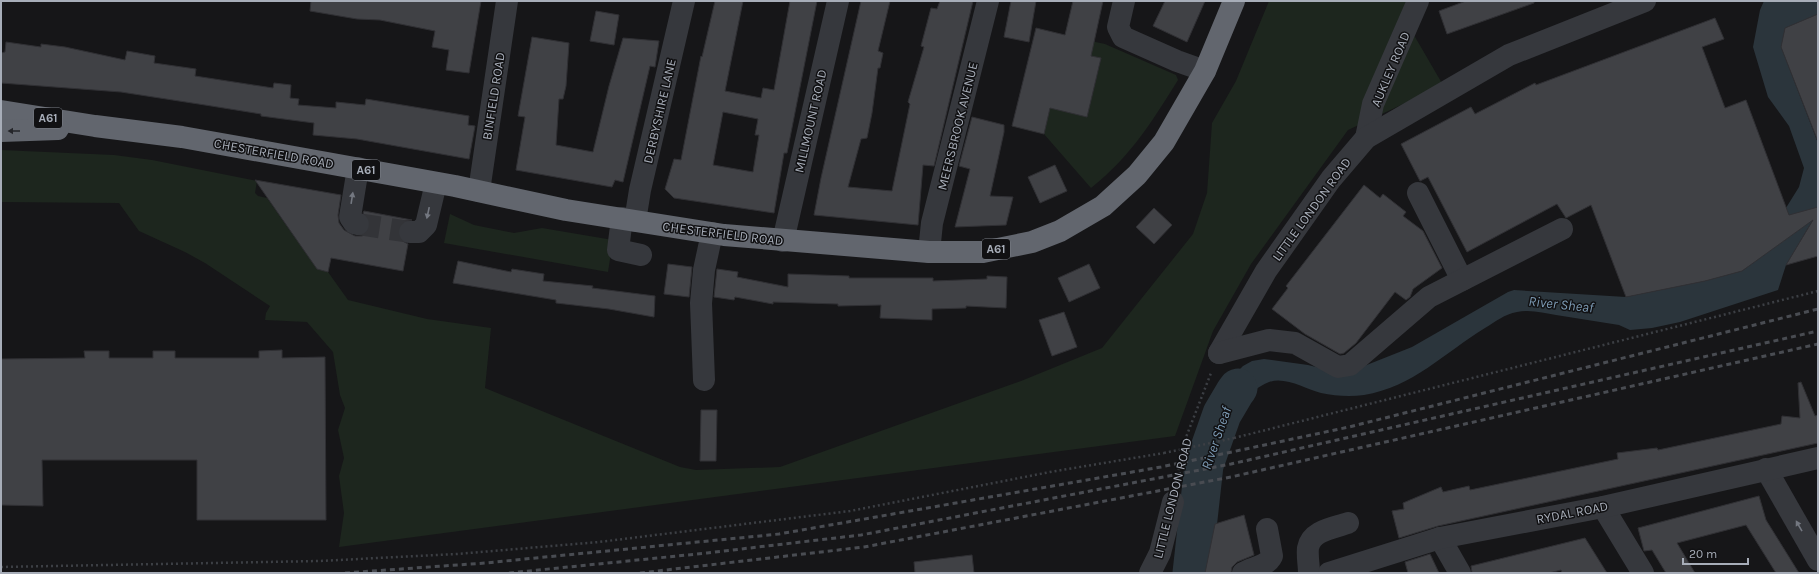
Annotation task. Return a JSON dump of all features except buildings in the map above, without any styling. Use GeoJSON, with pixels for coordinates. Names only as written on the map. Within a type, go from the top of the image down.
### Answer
{"type":"FeatureCollection","features":[{"type":"Feature","properties":{"kind":"highway","name":"CHESTERFIELD ROAD"},"geometry":{"type":"LineString","coordinates":[[1,111],[95,126],[182,137],[479,191],[566,210],[712,233],[783,241],[929,252],[983,252],[1032,242],[1060,231],[1103,206],[1132,180],[1152,158],[1176,122],[1205,70],[1234,1]]}},
{"type":"Feature","properties":{"kind":"highway","name":"CHESTERFIELD ROAD"},"geometry":{"type":"LineString","coordinates":[[1,131],[95,126]]}},
{"type":"Feature","properties":{"kind":"street","name":"BINFIELD ROAD"},"geometry":{"type":"LineString","coordinates":[[479,191],[507,1]]}},
{"type":"Feature","properties":{"kind":"street","name":"DERBYSHIRE LANE"},"geometry":{"type":"LineString","coordinates":[[640,256],[618,250],[640,190],[684,1]]}},
{"type":"Feature","properties":{"kind":"street","name":"MILLMOUNT ROAD"},"geometry":{"type":"LineString","coordinates":[[783,241],[838,1]]}},
{"type":"Feature","properties":{"kind":"street","name":"MEERSBROOK AVENUE"},"geometry":{"type":"LineString","coordinates":[[929,252],[932,223],[988,1]]}},
{"type":"Feature","properties":{"kind":"street"},"geometry":{"type":"LineString","coordinates":[[1124,1],[1118,26],[1123,37],[1177,61],[1205,70]]}},
{"type":"Feature","properties":{"kind":"street","name":"AUKLEY ROAD"},"geometry":{"type":"LineString","coordinates":[[1366,138],[1373,104],[1419,1]]}},
{"type":"Feature","properties":{"kind":"street","name":"LITTLE LONDON ROAD"},"geometry":{"type":"LineString","coordinates":[[1219,353],[1266,271],[1331,179],[1366,138],[1509,55],[1645,1]]}},
{"type":"Feature","properties":{"kind":"street"},"geometry":{"type":"LineString","coordinates":[[358,168],[350,217],[354,223],[358,224]]}},
{"type":"Feature","properties":{"kind":"street"},"geometry":{"type":"LineString","coordinates":[[410,232],[419,232],[426,225],[436,183]]}},
{"type":"Feature","properties":{"kind":"street"},"geometry":{"type":"LineString","coordinates":[[1418,193],[1462,280]]}},
{"type":"Feature","properties":{"kind":"street"},"geometry":{"type":"LineString","coordinates":[[1219,353],[1269,340],[1295,343],[1338,367],[1350,365],[1429,297],[1562,229]]}},
{"type":"Feature","properties":{"kind":"street"},"geometry":{"type":"LineString","coordinates":[[704,380],[701,303],[704,270],[712,233]]}},
{"type":"Feature","properties":{"kind":"street","name":"RYDAL ROAD"},"geometry":{"type":"LineString","coordinates":[[1329,573],[1440,538],[1603,507],[1818,458]]}},
{"type":"Feature","properties":{"kind":"street"},"geometry":{"type":"LineString","coordinates":[[1766,469],[1818,560]]}},
{"type":"Feature","properties":{"kind":"street","name":"LITTLE LONDON ROAD"},"geometry":{"type":"LineString","coordinates":[[1150,573],[1160,553],[1172,502]]}},
{"type":"Feature","properties":{"kind":"street"},"geometry":{"type":"LineString","coordinates":[[1603,507],[1643,573]]}},
{"type":"Feature","properties":{"kind":"street"},"geometry":{"type":"LineString","coordinates":[[1309,573],[1308,548],[1312,539],[1319,533],[1348,523]]}},
{"type":"Feature","properties":{"kind":"street"},"geometry":{"type":"LineString","coordinates":[[1243,573],[1250,568],[1266,564],[1270,560],[1272,556],[1267,530]]}},
{"type":"Feature","properties":{"kind":"street"},"geometry":{"type":"LineString","coordinates":[[1440,538],[1460,573]]}},
{"type":"Feature","properties":{"kind":"path"},"geometry":{"type":"LineString","coordinates":[[1,567],[319,561],[457,554],[599,542],[850,511],[1050,472],[1164,453],[1234,438],[1818,291]]}},
{"type":"Feature","properties":{"kind":"path","name":"LITTLE LONDON ROAD"},"geometry":{"type":"LineString","coordinates":[[1172,502],[1183,445],[1219,353]]}},
{"type":"Feature","properties":{"kind":"shaded area"},"geometry":{"type":"Polygon","coordinates":[[[1269,1],[1411,1],[1404,18],[1443,85],[1348,130],[1251,264],[1213,331],[1175,436],[339,547],[344,513],[339,476],[344,458],[338,430],[345,408],[340,395],[333,352],[307,322],[265,320],[266,313],[270,306],[205,263],[139,231],[119,203],[1,202],[1,150],[114,155],[152,160],[257,181],[255,193],[258,196],[267,198],[317,269],[328,272],[348,300],[427,319],[491,328],[485,388],[680,467],[696,470],[780,467],[1021,381],[1102,348],[1193,234],[1207,193],[1212,123],[1236,81],[1269,1]]]}},
{"type":"Feature","properties":{"kind":"shaded area"},"geometry":{"type":"Polygon","coordinates":[[[1086,40],[1105,44],[1176,75],[1178,80],[1159,111],[1129,151],[1118,164],[1091,188],[1044,134],[1050,108],[1087,117],[1101,59],[1083,54],[1086,40]]]}},
{"type":"Feature","properties":{"kind":"shaded area"},"geometry":{"type":"Polygon","coordinates":[[[450,214],[474,225],[514,233],[542,228],[613,240],[608,272],[444,243],[450,214]]]}},
{"type":"Feature","properties":{"kind":"water"},"geometry":{"type":"Polygon","coordinates":[[[1764,1],[1818,1],[1818,14],[1785,28],[1781,47],[1818,143],[1818,207],[1817,213],[1786,265],[1778,290],[1680,322],[1652,328],[1630,330],[1619,325],[1537,312],[1522,311],[1508,314],[1470,338],[1428,368],[1398,385],[1382,391],[1359,396],[1348,396],[1321,393],[1289,382],[1269,382],[1255,390],[1250,396],[1242,410],[1234,432],[1201,439],[1208,414],[1213,404],[1230,379],[1243,366],[1252,361],[1264,359],[1308,365],[1344,374],[1412,347],[1514,290],[1626,297],[1705,281],[1742,271],[1751,264],[1799,187],[1804,168],[1789,126],[1768,97],[1753,47],[1760,10],[1764,1]]]}},
{"type":"Feature","properties":{"kind":"waterway","name":"River Sheaf"},"geometry":{"type":"LineString","coordinates":[[1192,573],[1204,465],[1222,414],[1238,388]]}},
{"type":"Feature","properties":{"kind":"tunnel"},"geometry":{"type":"LineString","coordinates":[[358,224],[410,232]]}},
{"type":"Feature","properties":{"kind":"railway"},"geometry":{"type":"LineString","coordinates":[[345,573],[485,563],[779,534],[1161,467],[1349,427],[1818,309]]}},
{"type":"Feature","properties":{"kind":"railway"},"geometry":{"type":"LineString","coordinates":[[509,573],[707,553],[861,535],[1231,464],[1818,331]]}},
{"type":"Feature","properties":{"kind":"railway"},"geometry":{"type":"LineString","coordinates":[[640,573],[864,547],[1231,477],[1818,344]]}}]}
